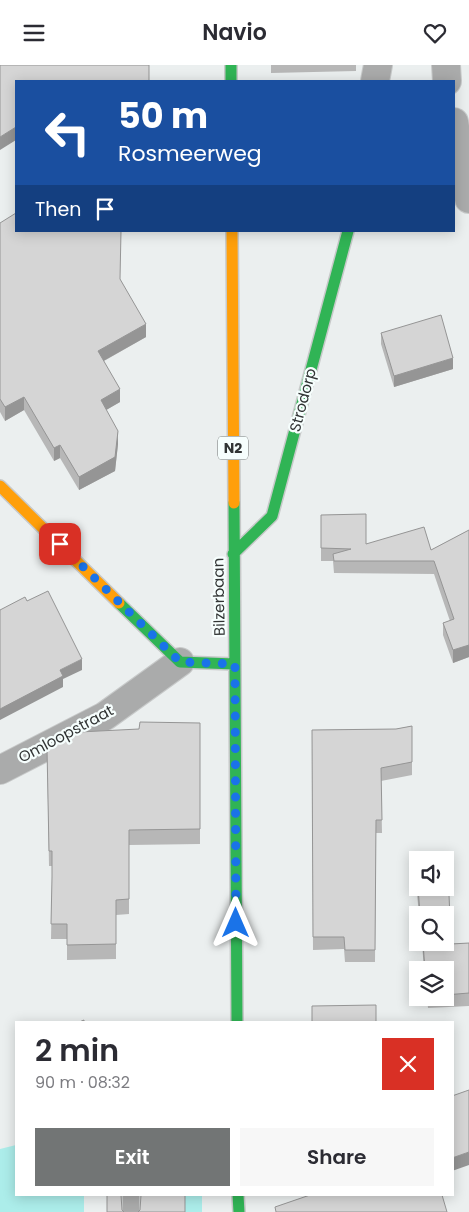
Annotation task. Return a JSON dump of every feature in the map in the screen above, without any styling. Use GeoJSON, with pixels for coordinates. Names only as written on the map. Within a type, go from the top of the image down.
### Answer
{"type":"FeatureCollection","features":[{"type":"Feature","properties":{"kind":"main road"},"geometry":{"type":"LineString","coordinates":[[230,65],[231,80]]}},
{"type":"Feature","properties":{"kind":"main road","name":"Bilzerbaan"},"geometry":{"type":"LineString","coordinates":[[232,232],[237,1021]]}},
{"type":"Feature","properties":{"kind":"main road","name":"Strodorp"},"geometry":{"type":"LineString","coordinates":[[233,554],[272,516],[348,232]]}},
{"type":"Feature","properties":{"kind":"main road"},"geometry":{"type":"LineString","coordinates":[[0,485],[180,662],[235,664]]}},
{"type":"Feature","properties":{"kind":"main road"},"geometry":{"type":"LineString","coordinates":[[238,1196],[238,1212]]}},
{"type":"Feature","properties":{"kind":"street"},"geometry":{"type":"LineString","coordinates":[[375,80],[378,65]]}},
{"type":"Feature","properties":{"kind":"street"},"geometry":{"type":"LineString","coordinates":[[446,65],[447,80]]}},
{"type":"Feature","properties":{"kind":"street"},"geometry":{"type":"LineString","coordinates":[[455,126],[469,199],[455,201]]}},
{"type":"Feature","properties":{"kind":"street","name":"Omloopstraat"},"geometry":{"type":"LineString","coordinates":[[0,770],[105,716],[180,662]]}},
{"type":"Feature","properties":{"kind":"lane"},"geometry":{"type":"LineString","coordinates":[[131,1196],[131,1212]]}},
{"type":"Feature","properties":{"kind":"shaded area"},"geometry":{"type":"Polygon","coordinates":[[[15,1145],[15,1196],[84,1196],[84,1212],[0,1212],[0,1149],[15,1145]]]}},
{"type":"Feature","properties":{"kind":"shaded area"},"geometry":{"type":"Polygon","coordinates":[[[184,1196],[202,1196],[202,1212],[184,1212],[184,1196]]]}},
{"type":"Feature","properties":{"kind":"building"},"geometry":{"type":"Polygon","coordinates":[[[0,65],[149,65],[149,80],[15,80],[15,128],[0,137],[0,65]]]}},
{"type":"Feature","properties":{"kind":"building"},"geometry":{"type":"Polygon","coordinates":[[[15,214],[15,232],[121,232],[120,279],[146,324],[98,351],[120,389],[101,400],[118,431],[115,457],[79,477],[60,445],[54,448],[24,397],[5,407],[0,399],[0,223],[15,214]]]}},
{"type":"Feature","properties":{"kind":"building"},"geometry":{"type":"Polygon","coordinates":[[[441,315],[453,358],[394,376],[381,333],[441,315]]]}},
{"type":"Feature","properties":{"kind":"building"},"geometry":{"type":"Polygon","coordinates":[[[366,514],[366,544],[424,527],[431,550],[469,530],[469,645],[453,650],[443,623],[454,619],[434,561],[334,561],[333,554],[351,549],[321,548],[321,515],[366,514]]]}},
{"type":"Feature","properties":{"kind":"building"},"geometry":{"type":"Polygon","coordinates":[[[48,591],[82,659],[60,670],[63,676],[0,709],[0,610],[25,597],[27,601],[48,591]]]}},
{"type":"Feature","properties":{"kind":"building"},"geometry":{"type":"Polygon","coordinates":[[[140,722],[200,723],[200,829],[129,830],[129,899],[116,900],[116,944],[67,945],[67,924],[51,924],[52,851],[49,851],[47,748],[79,732],[139,729],[140,722]]]}},
{"type":"Feature","properties":{"kind":"building"},"geometry":{"type":"Polygon","coordinates":[[[412,726],[412,762],[381,768],[382,820],[376,820],[375,950],[345,950],[344,937],[313,937],[312,730],[396,729],[412,726]]]}},
{"type":"Feature","properties":{"kind":"building"},"geometry":{"type":"Polygon","coordinates":[[[419,896],[449,896],[449,906],[419,906],[419,896]]]}},
{"type":"Feature","properties":{"kind":"building"},"geometry":{"type":"Polygon","coordinates":[[[469,943],[469,993],[454,994],[454,961],[424,961],[424,951],[454,951],[454,944],[469,943]]]}},
{"type":"Feature","properties":{"kind":"building"},"geometry":{"type":"Polygon","coordinates":[[[376,1005],[376,1021],[312,1021],[312,1006],[376,1005]]]}},
{"type":"Feature","properties":{"kind":"building"},"geometry":{"type":"Polygon","coordinates":[[[469,1090],[469,1152],[454,1157],[454,1095],[469,1090]]]}},
{"type":"Feature","properties":{"kind":"building"},"geometry":{"type":"Polygon","coordinates":[[[107,1196],[121,1196],[122,1210],[124,1212],[107,1212],[107,1196]]]}},
{"type":"Feature","properties":{"kind":"building"},"geometry":{"type":"Polygon","coordinates":[[[141,1196],[185,1196],[185,1212],[138,1212],[140,1210],[141,1196]]]}},
{"type":"Feature","properties":{"kind":"building"},"geometry":{"type":"Polygon","coordinates":[[[307,1196],[442,1196],[447,1212],[276,1212],[275,1207],[307,1196]]]}},
{"type":"Feature","properties":{"kind":"traffic: fast"},"geometry":{"type":"LineString","coordinates":[[231,65],[231,80]]}},
{"type":"Feature","properties":{"kind":"traffic: fast"},"geometry":{"type":"LineString","coordinates":[[233,554],[272,516],[348,232]]}},
{"type":"Feature","properties":{"kind":"traffic: fast"},"geometry":{"type":"LineString","coordinates":[[234,503],[237,1021]]}},
{"type":"Feature","properties":{"kind":"traffic: fast"},"geometry":{"type":"LineString","coordinates":[[119,603],[180,662],[235,664]]}},
{"type":"Feature","properties":{"kind":"traffic: fast"},"geometry":{"type":"LineString","coordinates":[[238,1196],[239,1212]]}},
{"type":"Feature","properties":{"kind":"traffic: slow"},"geometry":{"type":"LineString","coordinates":[[232,232],[234,503]]}},
{"type":"Feature","properties":{"kind":"traffic: slow"},"geometry":{"type":"LineString","coordinates":[[0,486],[119,603]]}},
{"type":"Feature","properties":{"kind":"route"},"geometry":{"type":"LineString","coordinates":[[60,544],[180,662],[235,664],[236,923]]}}]}
